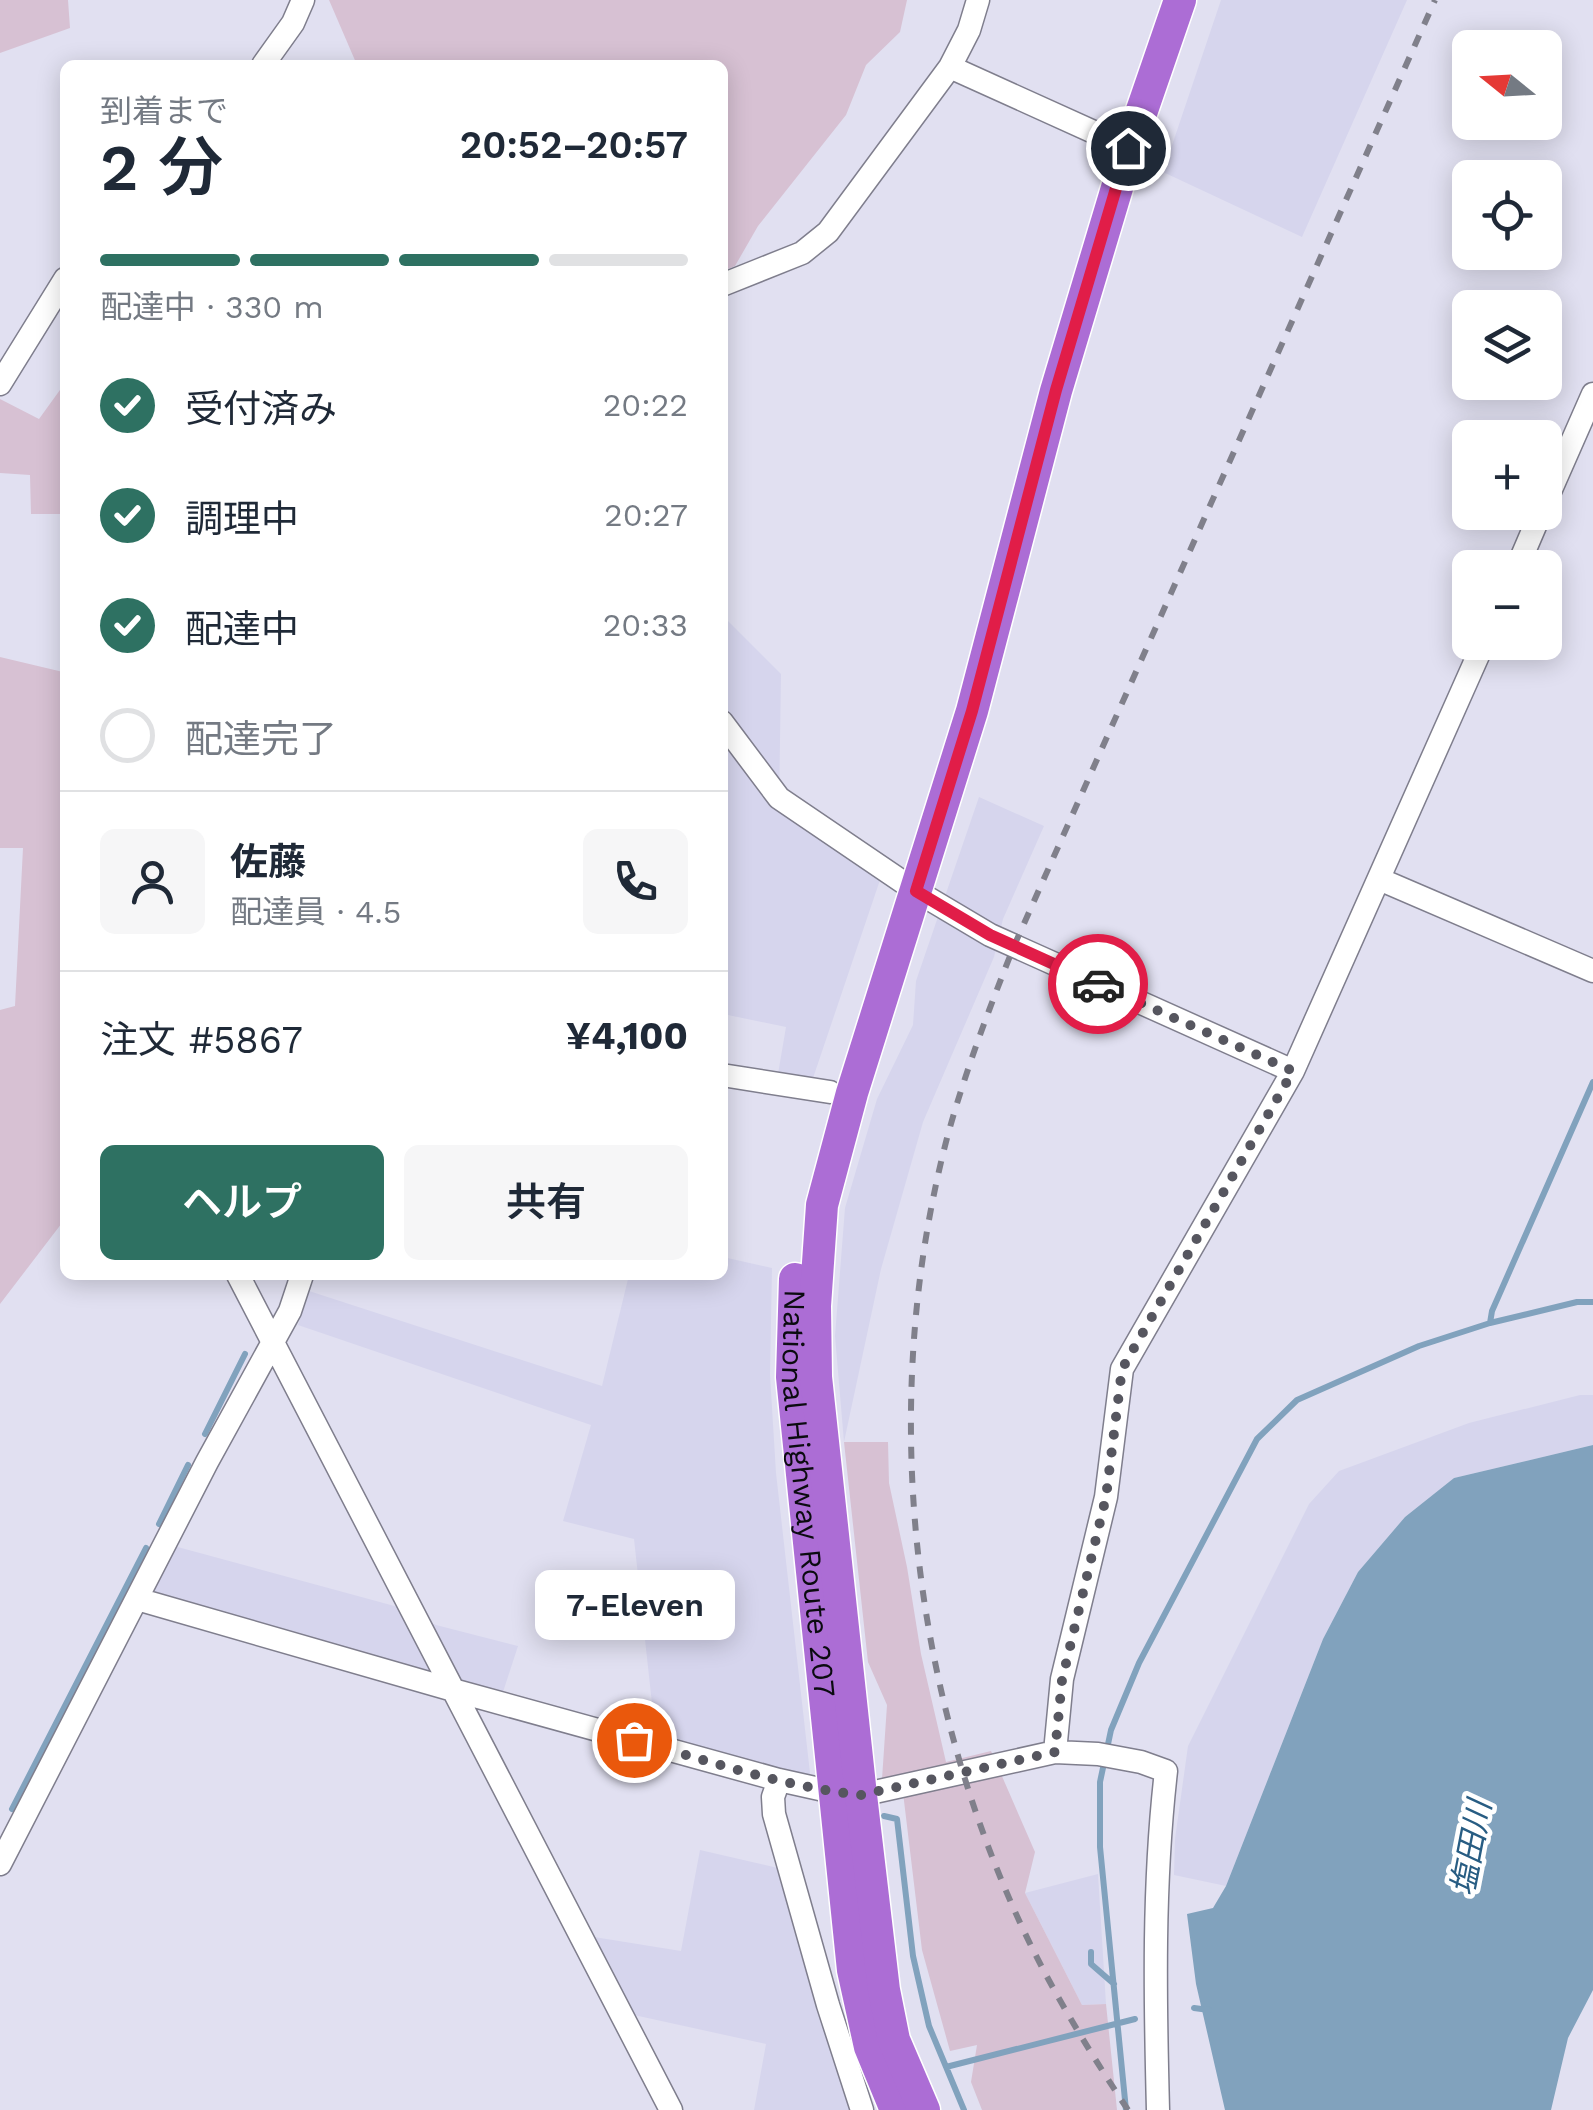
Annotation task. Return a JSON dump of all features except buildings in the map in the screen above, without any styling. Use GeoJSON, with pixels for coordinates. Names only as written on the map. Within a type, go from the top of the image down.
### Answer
{"type":"FeatureCollection","features":[{"type":"Feature","properties":{"kind":"highway","name":"National Highway Route 207"},"geometry":{"type":"LineString","coordinates":[[896,2110],[870,2048],[852,1970],[847,1794],[816,1377],[815,1306],[822,1205],[852,1093],[972,711],[1056,390],[1128,148],[1180,0]]}},
{"type":"Feature","properties":{"kind":"highway","name":"National Highway Route 207"},"geometry":{"type":"LineString","coordinates":[[916,891],[830,1092],[809,1170],[797,1246],[792,1377],[847,1794],[894,2040],[924,2110]]}},
{"type":"Feature","properties":{"kind":"street"},"geometry":{"type":"LineString","coordinates":[[728,283],[802,252],[828,232],[950,67],[969,30],[978,0]]}},
{"type":"Feature","properties":{"kind":"street"},"geometry":{"type":"LineString","coordinates":[[267,60],[293,24],[298,2]]}},
{"type":"Feature","properties":{"kind":"street"},"geometry":{"type":"LineString","coordinates":[[950,67],[1128,148]]}},
{"type":"Feature","properties":{"kind":"street"},"geometry":{"type":"LineString","coordinates":[[0,384],[60,287]]}},
{"type":"Feature","properties":{"kind":"street"},"geometry":{"type":"LineString","coordinates":[[1562,464],[1593,394]]}},
{"type":"Feature","properties":{"kind":"street"},"geometry":{"type":"LineString","coordinates":[[1055,1752],[1062,1680],[1106,1497],[1122,1369],[1293,1071],[1476,660]]}},
{"type":"Feature","properties":{"kind":"street"},"geometry":{"type":"LineString","coordinates":[[728,730],[779,798],[916,891],[990,935],[1293,1071]]}},
{"type":"Feature","properties":{"kind":"street"},"geometry":{"type":"LineString","coordinates":[[1380,879],[1593,971]]}},
{"type":"Feature","properties":{"kind":"street"},"geometry":{"type":"LineString","coordinates":[[728,1076],[830,1092]]}},
{"type":"Feature","properties":{"kind":"street"},"geometry":{"type":"LineString","coordinates":[[241,1280],[671,2110]]}},
{"type":"Feature","properties":{"kind":"street"},"geometry":{"type":"LineString","coordinates":[[0,1864],[9,1823],[136,1599],[290,1312],[300,1280]]}},
{"type":"Feature","properties":{"kind":"street"},"geometry":{"type":"LineString","coordinates":[[136,1599],[779,1780],[847,1794],[1055,1752],[1106,1755],[1166,1771],[1154,1952],[1158,2110]]}},
{"type":"Feature","properties":{"kind":"street"},"geometry":{"type":"LineString","coordinates":[[779,1780],[774,1814],[862,2110]]}},
{"type":"Feature","properties":{"kind":"shaded area"},"geometry":{"type":"Polygon","coordinates":[[[0,0],[68,0],[70,28],[0,53],[0,0]]]}},
{"type":"Feature","properties":{"kind":"shaded area"},"geometry":{"type":"Polygon","coordinates":[[[329,0],[907,0],[900,32],[866,65],[846,115],[758,226],[735,266],[728,269],[728,60],[355,60],[329,0]]]}},
{"type":"Feature","properties":{"kind":"shaded area"},"geometry":{"type":"Polygon","coordinates":[[[1221,0],[1407,0],[1302,237],[1163,172],[1221,0]]]}},
{"type":"Feature","properties":{"kind":"shaded area"},"geometry":{"type":"Polygon","coordinates":[[[60,390],[60,514],[31,514],[30,475],[0,473],[0,399],[39,419],[60,390]]]}},
{"type":"Feature","properties":{"kind":"shaded area"},"geometry":{"type":"Polygon","coordinates":[[[728,621],[781,674],[779,808],[881,877],[812,1081],[778,1074],[786,1027],[728,1015],[728,621]]]}},
{"type":"Feature","properties":{"kind":"shaded area"},"geometry":{"type":"Polygon","coordinates":[[[0,657],[60,671],[60,1226],[0,1304],[0,1010],[15,1006],[23,848],[0,848],[0,657]]]}},
{"type":"Feature","properties":{"kind":"shaded area"},"geometry":{"type":"Polygon","coordinates":[[[979,797],[1044,826],[1003,919],[994,957],[923,1122],[881,1269],[844,1442],[835,1336],[845,1208],[877,1099],[913,1025],[916,981],[979,797]]]}},
{"type":"Feature","properties":{"kind":"shaded area"},"geometry":{"type":"Polygon","coordinates":[[[728,1258],[772,1268],[770,1375],[776,1473],[811,1782],[656,1740],[634,1539],[563,1521],[591,1425],[298,1325],[309,1291],[602,1386],[628,1280],[728,1280],[728,1258]]]}},
{"type":"Feature","properties":{"kind":"shaded area"},"geometry":{"type":"Polygon","coordinates":[[[1593,1395],[1593,1445],[1454,1478],[1405,1517],[1358,1572],[1323,1639],[1226,1886],[1174,1875],[1188,1746],[1309,1504],[1339,1471],[1469,1423],[1593,1395]]]}},
{"type":"Feature","properties":{"kind":"shaded area"},"geometry":{"type":"Polygon","coordinates":[[[844,1442],[888,1442],[889,1483],[946,1762],[991,1751],[1035,1852],[1025,1893],[1082,2005],[1106,2004],[1117,2110],[982,2110],[971,2082],[977,2045],[950,2051],[922,1950],[901,1776],[882,1779],[887,1705],[868,1662],[844,1442]]]}},
{"type":"Feature","properties":{"kind":"shaded area"},"geometry":{"type":"Polygon","coordinates":[[[174,1546],[398,1607],[436,1625],[518,1646],[502,1695],[150,1594],[174,1546]]]}},
{"type":"Feature","properties":{"kind":"shaded area"},"geometry":{"type":"Polygon","coordinates":[[[700,1850],[795,1872],[873,2110],[754,2110],[766,2044],[634,2015],[594,1937],[681,1951],[700,1850]]]}},
{"type":"Feature","properties":{"kind":"shaded area"},"geometry":{"type":"Polygon","coordinates":[[[1098,1874],[1106,2004],[1082,2005],[1025,1893],[1098,1874]]]}},
{"type":"Feature","properties":{"kind":"water","name":"塩田川"},"geometry":{"type":"Polygon","coordinates":[[[1593,1445],[1593,1990],[1568,2038],[1551,2110],[1225,2110],[1196,1984],[1187,1914],[1213,1908],[1226,1886],[1323,1639],[1358,1572],[1405,1517],[1454,1478],[1593,1445]]]}},
{"type":"Feature","properties":{"kind":"waterway"},"geometry":{"type":"LineString","coordinates":[[1490,1323],[1593,1082]]}},
{"type":"Feature","properties":{"kind":"waterway"},"geometry":{"type":"LineString","coordinates":[[1126,2110],[1100,1847],[1100,1782],[1111,1730],[1139,1663],[1257,1439],[1297,1400],[1419,1346],[1490,1323],[1577,1302],[1593,1302]]}},
{"type":"Feature","properties":{"kind":"waterway"},"geometry":{"type":"LineString","coordinates":[[205,1434],[245,1354]]}},
{"type":"Feature","properties":{"kind":"waterway"},"geometry":{"type":"LineString","coordinates":[[159,1524],[188,1465]]}},
{"type":"Feature","properties":{"kind":"waterway"},"geometry":{"type":"LineString","coordinates":[[12,1809],[146,1548]]}},
{"type":"Feature","properties":{"kind":"waterway"},"geometry":{"type":"LineString","coordinates":[[884,1816],[897,1819],[913,1956],[929,2026],[964,2110]]}},
{"type":"Feature","properties":{"kind":"waterway"},"geometry":{"type":"LineString","coordinates":[[1091,1952],[1091,1964],[1114,1984]]}},
{"type":"Feature","properties":{"kind":"waterway"},"geometry":{"type":"LineString","coordinates":[[1194,2008],[1209,2010]]}},
{"type":"Feature","properties":{"kind":"waterway"},"geometry":{"type":"LineString","coordinates":[[946,2067],[1135,2019]]}},
{"type":"Feature","properties":{"kind":"railway"},"geometry":{"type":"LineString","coordinates":[[1128,2110],[1066,2011],[1013,1907],[977,1816],[949,1722],[928,1625],[916,1528],[911,1429],[915,1331],[927,1234],[954,1113],[1014,946],[1435,0]]}},
{"type":"Feature","properties":{"kind":"way so far"},"geometry":{"type":"LineString","coordinates":[[634,1740],[779,1780],[861,1795],[1055,1752],[1062,1680],[1106,1497],[1122,1369],[1293,1071],[1098,984]]}},
{"type":"Feature","properties":{"kind":"place","name":"7-Eleven"},"geometry":{"type":"Point","coordinates":[634,1740]}},
{"type":"Feature","properties":{"kind":"route"},"geometry":{"type":"LineString","coordinates":[[1098,984],[990,935],[916,891],[972,711],[1056,390],[1128,148]]}}]}
